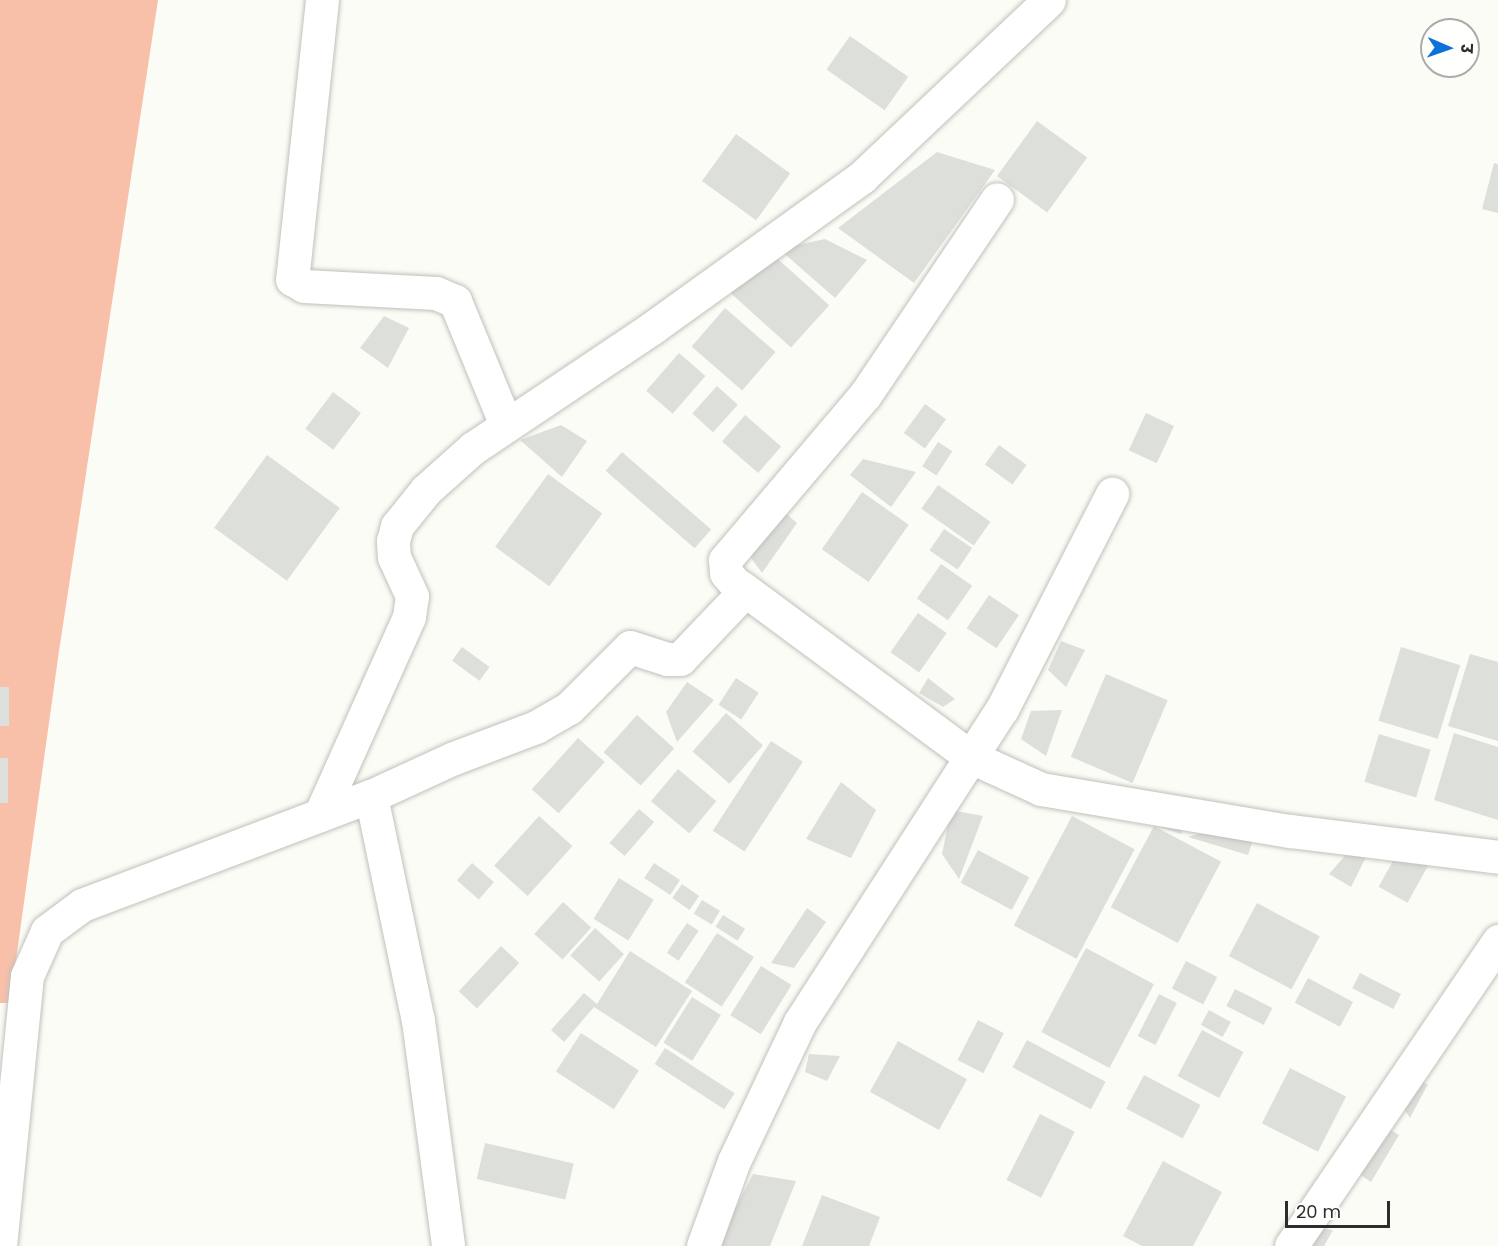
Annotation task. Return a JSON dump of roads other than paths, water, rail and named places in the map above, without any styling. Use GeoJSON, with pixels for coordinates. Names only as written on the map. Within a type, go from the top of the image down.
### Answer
{"type":"FeatureCollection","features":[{"type":"Feature","properties":{"kind":"street"},"geometry":{"type":"LineString","coordinates":[[322,0],[292,279],[304,286],[436,292],[455,302],[506,425]]}},
{"type":"Feature","properties":{"kind":"street"},"geometry":{"type":"LineString","coordinates":[[320,815],[409,617],[412,596],[394,557],[397,526],[426,490],[506,425],[652,328],[862,177],[1049,0]]}},
{"type":"Feature","properties":{"kind":"street"},"geometry":{"type":"LineString","coordinates":[[997,199],[865,395],[725,560],[726,573],[741,587],[969,756],[1041,789],[1085,799],[1290,831],[1498,857]]}},
{"type":"Feature","properties":{"kind":"street"},"geometry":{"type":"LineString","coordinates":[[703,1246],[734,1161],[800,1022],[969,756],[1002,709],[1112,494]]}},
{"type":"Feature","properties":{"kind":"street"},"geometry":{"type":"LineString","coordinates":[[0,1246],[27,976],[47,931],[82,905],[371,796],[556,717],[630,647],[667,659],[680,659],[739,600],[741,587]]}},
{"type":"Feature","properties":{"kind":"street"},"geometry":{"type":"LineString","coordinates":[[371,796],[418,1020],[448,1246]]}},
{"type":"Feature","properties":{"kind":"street"},"geometry":{"type":"LineString","coordinates":[[1291,1246],[1498,941]]}}]}
